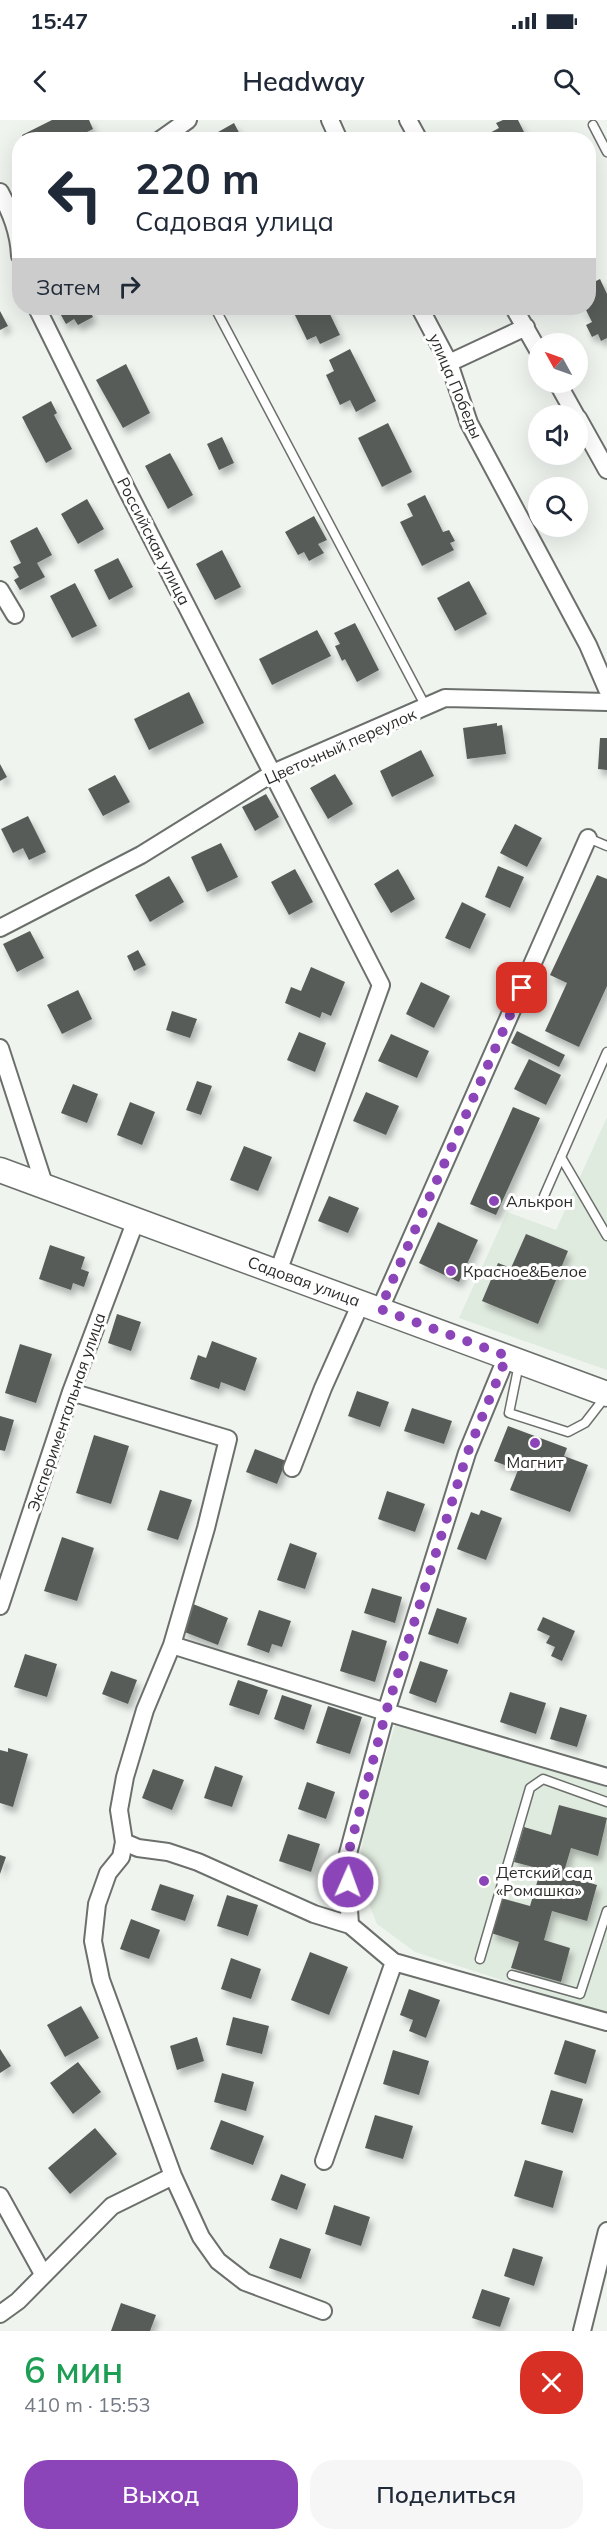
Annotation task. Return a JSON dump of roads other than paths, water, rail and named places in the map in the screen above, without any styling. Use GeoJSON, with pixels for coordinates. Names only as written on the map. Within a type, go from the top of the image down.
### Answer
{"type":"FeatureCollection","features":[{"type":"Feature","properties":{"kind":"main road","name":"Садовая улица"},"geometry":{"type":"LineString","coordinates":[[0,1170],[607,1394]]}},
{"type":"Feature","properties":{"kind":"street"},"geometry":{"type":"LineString","coordinates":[[171,132],[188,120]]}},
{"type":"Feature","properties":{"kind":"street"},"geometry":{"type":"LineString","coordinates":[[0,192],[12,217]]}},
{"type":"Feature","properties":{"kind":"street","name":"Российская улица"},"geometry":{"type":"LineString","coordinates":[[41,315],[381,985],[278,1272]]}},
{"type":"Feature","properties":{"kind":"street","name":"улица Победы"},"geometry":{"type":"LineString","coordinates":[[424,315],[449,363],[469,423],[588,645],[607,689]]}},
{"type":"Feature","properties":{"kind":"street"},"geometry":{"type":"LineString","coordinates":[[518,315],[529,333]]}},
{"type":"Feature","properties":{"kind":"street"},"geometry":{"type":"LineString","coordinates":[[449,363],[526,327]]}},
{"type":"Feature","properties":{"kind":"street"},"geometry":{"type":"LineString","coordinates":[[588,436],[607,470]]}},
{"type":"Feature","properties":{"kind":"street"},"geometry":{"type":"LineString","coordinates":[[0,590],[15,615]]}},
{"type":"Feature","properties":{"kind":"street","name":"Цветочный переулок"},"geometry":{"type":"LineString","coordinates":[[0,928],[141,855],[273,773],[446,698],[607,702]]}},
{"type":"Feature","properties":{"kind":"street"},"geometry":{"type":"LineString","coordinates":[[292,1468],[323,1388],[371,1306],[588,838]]}},
{"type":"Feature","properties":{"kind":"street"},"geometry":{"type":"LineString","coordinates":[[0,1048],[45,1187]]}},
{"type":"Feature","properties":{"kind":"street","name":"Экспериментальная улица"},"geometry":{"type":"LineString","coordinates":[[0,1606],[71,1392],[136,1220]]}},
{"type":"Feature","properties":{"kind":"street"},"geometry":{"type":"LineString","coordinates":[[350,1925],[346,1862],[386,1712],[467,1454],[514,1359]]}},
{"type":"Feature","properties":{"kind":"street"},"geometry":{"type":"LineString","coordinates":[[71,1392],[228,1438],[198,1558],[172,1645],[145,1710],[125,1777],[119,1810],[124,1842],[121,1857],[108,1873],[97,1904],[93,1941],[101,1980],[173,2176],[201,2237],[218,2260],[245,2282],[323,2311]]}},
{"type":"Feature","properties":{"kind":"street"},"geometry":{"type":"LineString","coordinates":[[172,1645],[386,1712],[607,1777]]}},
{"type":"Feature","properties":{"kind":"street"},"geometry":{"type":"LineString","coordinates":[[124,1842],[138,1848],[168,1852],[198,1863],[314,1914],[350,1925],[394,1962],[607,2022]]}},
{"type":"Feature","properties":{"kind":"street"},"geometry":{"type":"LineString","coordinates":[[324,2161],[394,1962]]}},
{"type":"Feature","properties":{"kind":"street"},"geometry":{"type":"LineString","coordinates":[[0,2314],[18,2301],[112,2206],[173,2176]]}},
{"type":"Feature","properties":{"kind":"street"},"geometry":{"type":"LineString","coordinates":[[0,2196],[43,2274]]}},
{"type":"Feature","properties":{"kind":"street"},"geometry":{"type":"LineString","coordinates":[[582,2331],[607,2231]]}},
{"type":"Feature","properties":{"kind":"lane"},"geometry":{"type":"LineString","coordinates":[[593,125],[607,152]]}},
{"type":"Feature","properties":{"kind":"lane"},"geometry":{"type":"LineString","coordinates":[[219,315],[426,707]]}},
{"type":"Feature","properties":{"kind":"lane"},"geometry":{"type":"LineString","coordinates":[[588,838],[607,846]]}},
{"type":"Feature","properties":{"kind":"lane"},"geometry":{"type":"LineString","coordinates":[[544,1196],[607,1052]]}},
{"type":"Feature","properties":{"kind":"lane"},"geometry":{"type":"LineString","coordinates":[[561,1157],[607,1236]]}},
{"type":"Feature","properties":{"kind":"lane"},"geometry":{"type":"LineString","coordinates":[[514,1359],[509,1413],[568,1432],[585,1422],[607,1394]]}},
{"type":"Feature","properties":{"kind":"lane"},"geometry":{"type":"LineString","coordinates":[[480,1959],[530,1788],[543,1779],[607,1802]]}},
{"type":"Feature","properties":{"kind":"lane"},"geometry":{"type":"LineString","coordinates":[[512,1975],[580,1994],[607,1911]]}},
{"type":"Feature","properties":{"kind":"place","name":"Алькрон"},"geometry":{"type":"Point","coordinates":[494,1201]}},
{"type":"Feature","properties":{"kind":"place","name":"Красное&Белое"},"geometry":{"type":"Point","coordinates":[451,1271]}},
{"type":"Feature","properties":{"kind":"place","name":"Магнит"},"geometry":{"type":"Point","coordinates":[535,1443]}},
{"type":"Feature","properties":{"kind":"place","name":"Детский сад «Ромашка»"},"geometry":{"type":"Point","coordinates":[484,1881]}}]}
